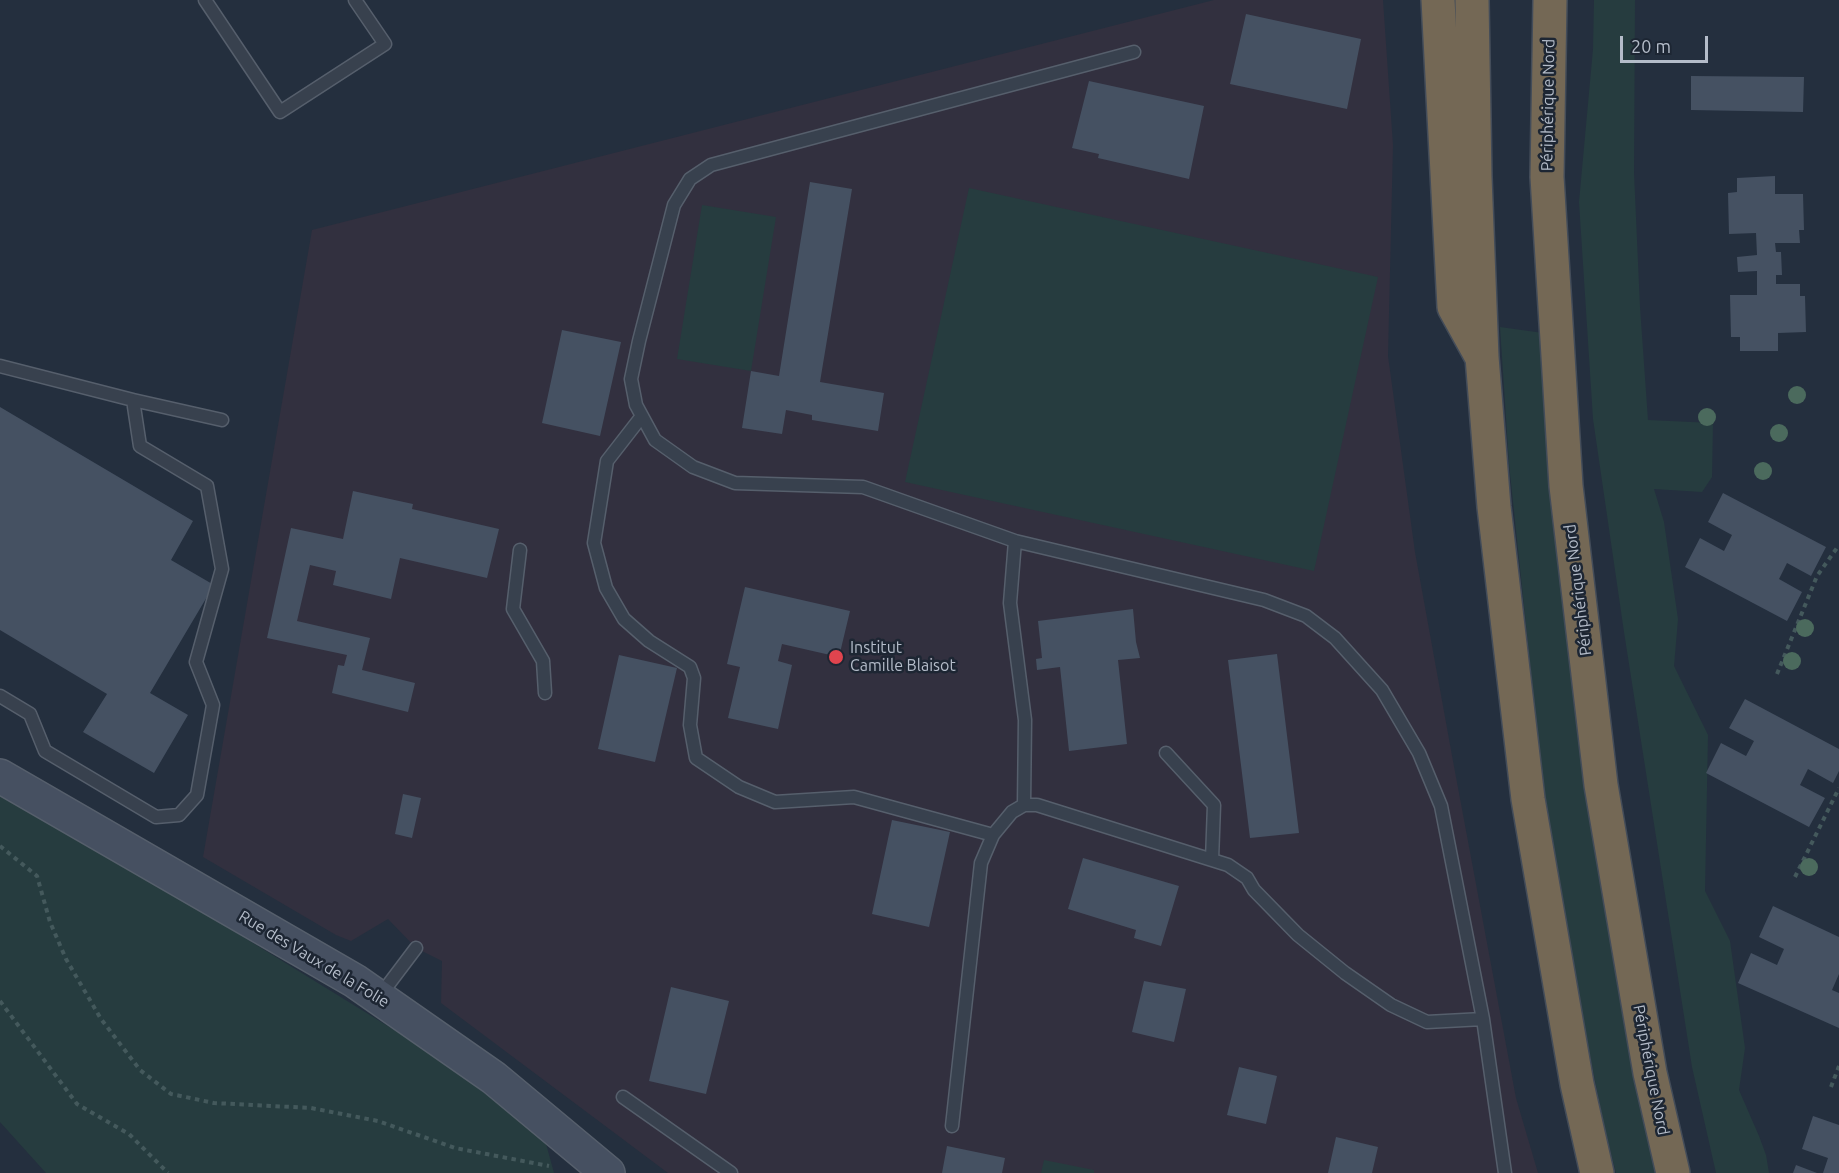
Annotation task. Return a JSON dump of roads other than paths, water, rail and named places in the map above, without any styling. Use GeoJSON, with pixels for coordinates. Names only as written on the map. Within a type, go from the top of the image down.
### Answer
{"type":"FeatureCollection","features":[{"type":"Feature","properties":{"kind":"highway"},"geometry":{"type":"LineString","coordinates":[[1438,0],[1454,307],[1482,357]]}},
{"type":"Feature","properties":{"kind":"highway"},"geometry":{"type":"LineString","coordinates":[[1472,0],[1475,177],[1482,357],[1494,507],[1528,799],[1577,1084],[1597,1173]]}},
{"type":"Feature","properties":{"kind":"highway","name":"Périphérique Nord"},"geometry":{"type":"LineString","coordinates":[[1550,1],[1547,177],[1566,486],[1601,785],[1650,1073],[1673,1173]]}},
{"type":"Feature","properties":{"kind":"street","name":"Rue des Vaux de la Folie"},"geometry":{"type":"LineString","coordinates":[[0,776],[355,981],[494,1078],[602,1171]]}},
{"type":"Feature","properties":{"kind":"lane"},"geometry":{"type":"LineString","coordinates":[[205,0],[280,112],[385,44],[355,0]]}},
{"type":"Feature","properties":{"kind":"lane"},"geometry":{"type":"LineString","coordinates":[[1134,52],[711,165],[690,179],[674,205],[639,341],[631,379],[636,405],[655,440],[693,467],[735,483],[862,487],[1015,542],[1264,600],[1306,616],[1335,638],[1383,690],[1419,753],[1441,806],[1483,1019],[1505,1173]]}},
{"type":"Feature","properties":{"kind":"lane"},"geometry":{"type":"LineString","coordinates":[[0,366],[222,420]]}},
{"type":"Feature","properties":{"kind":"lane"},"geometry":{"type":"LineString","coordinates":[[0,696],[30,714],[45,751],[156,817],[178,814],[197,795],[213,705],[196,662],[222,569],[207,486],[140,446],[133,400]]}},
{"type":"Feature","properties":{"kind":"lane"},"geometry":{"type":"LineString","coordinates":[[642,416],[607,461],[594,543],[606,588],[624,619],[649,641],[690,667],[694,678],[690,725],[696,758],[739,787],[775,802],[854,798],[993,835]]}},
{"type":"Feature","properties":{"kind":"lane"},"geometry":{"type":"LineString","coordinates":[[1015,542],[1010,603],[1025,720],[1024,805]]}},
{"type":"Feature","properties":{"kind":"lane"},"geometry":{"type":"LineString","coordinates":[[520,550],[513,609],[543,661],[545,693]]}},
{"type":"Feature","properties":{"kind":"lane"},"geometry":{"type":"LineString","coordinates":[[1166,753],[1214,806],[1212,860]]}},
{"type":"Feature","properties":{"kind":"lane"},"geometry":{"type":"LineString","coordinates":[[952,1126],[981,863],[993,835],[1012,812],[1024,805],[1037,805],[1228,865],[1247,878],[1254,890],[1298,935],[1345,973],[1391,1005],[1427,1022],[1483,1019]]}},
{"type":"Feature","properties":{"kind":"lane"},"geometry":{"type":"LineString","coordinates":[[379,998],[416,948]]}},
{"type":"Feature","properties":{"kind":"lane"},"geometry":{"type":"LineString","coordinates":[[623,1097],[731,1173]]}},
{"type":"Feature","properties":{"kind":"place","name":"Institut Camille Blaisot"},"geometry":{"type":"Point","coordinates":[836,657]}}]}
